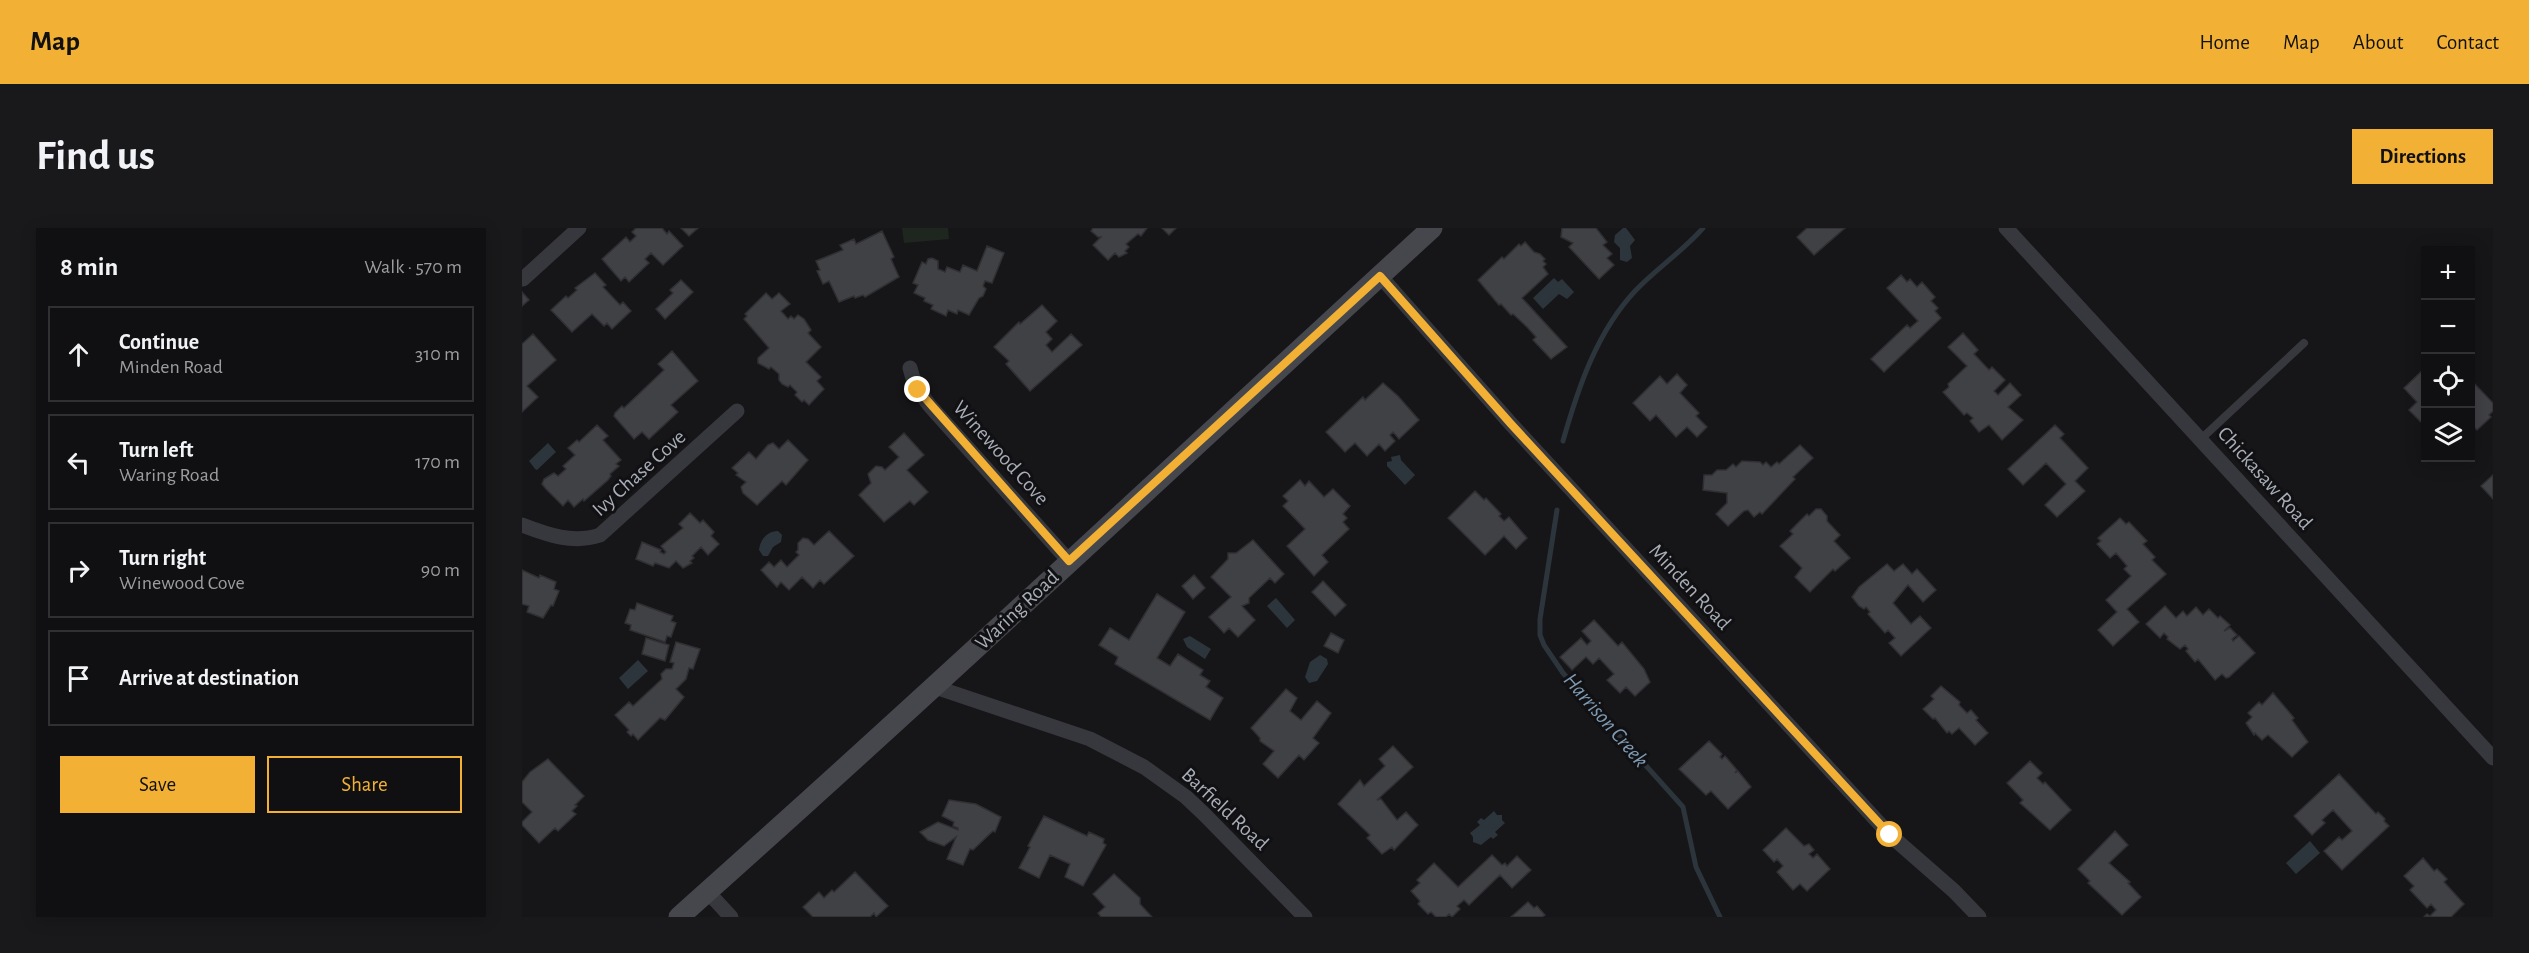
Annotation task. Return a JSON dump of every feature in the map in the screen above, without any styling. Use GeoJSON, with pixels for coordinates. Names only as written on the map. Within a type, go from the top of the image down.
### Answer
{"type":"FeatureCollection","features":[{"type":"Feature","properties":{"kind":"main road","name":"Waring Road"},"geometry":{"type":"LineString","coordinates":[[679,917],[935,687],[1432,228]]}},
{"type":"Feature","properties":{"kind":"street"},"geometry":{"type":"LineString","coordinates":[[523,279],[579,228]]}},
{"type":"Feature","properties":{"kind":"street","name":"Chickasaw Road"},"geometry":{"type":"LineString","coordinates":[[2006,228],[2493,758]]}},
{"type":"Feature","properties":{"kind":"street","name":"Minden Road"},"geometry":{"type":"LineString","coordinates":[[1380,276],[1511,424],[1890,835],[1954,891],[1979,917]]}},
{"type":"Feature","properties":{"kind":"street","name":"Winewood Cove"},"geometry":{"type":"LineString","coordinates":[[910,368],[912,378],[930,406],[1069,561]]}},
{"type":"Feature","properties":{"kind":"street","name":"Ivy Chase Cove"},"geometry":{"type":"LineString","coordinates":[[522,525],[557,537],[578,540],[600,535],[737,411]]}},
{"type":"Feature","properties":{"kind":"street","name":"Barfield Road"},"geometry":{"type":"LineString","coordinates":[[935,687],[1090,739],[1144,767],[1186,797],[1305,917]]}},
{"type":"Feature","properties":{"kind":"street"},"geometry":{"type":"LineString","coordinates":[[707,891],[731,917]]}},
{"type":"Feature","properties":{"kind":"lane"},"geometry":{"type":"LineString","coordinates":[[2201,439],[2304,343]]}},
{"type":"Feature","properties":{"kind":"shaded area"},"geometry":{"type":"Polygon","coordinates":[[[902,228],[948,228],[949,239],[904,243],[902,228]]]}},
{"type":"Feature","properties":{"kind":"shaded area"},"geometry":{"type":"Polygon","coordinates":[[[1626,228],[1635,240],[1630,246],[1632,258],[1627,262],[1620,260],[1620,248],[1614,242],[1615,235],[1626,228]]]}},
{"type":"Feature","properties":{"kind":"shaded area"},"geometry":{"type":"Polygon","coordinates":[[[1554,278],[1558,282],[1562,279],[1574,292],[1567,299],[1559,294],[1543,309],[1533,298],[1554,278]]]}},
{"type":"Feature","properties":{"kind":"shaded area"},"geometry":{"type":"Polygon","coordinates":[[[548,443],[556,452],[537,470],[529,461],[548,443]]]}},
{"type":"Feature","properties":{"kind":"shaded area"},"geometry":{"type":"Polygon","coordinates":[[[1400,455],[1401,460],[1415,475],[1405,485],[1387,466],[1387,462],[1392,461],[1391,457],[1400,455]]]}},
{"type":"Feature","properties":{"kind":"shaded area"},"geometry":{"type":"Polygon","coordinates":[[[778,531],[782,535],[781,542],[773,547],[768,556],[763,556],[759,550],[761,543],[767,534],[778,531]]]}},
{"type":"Feature","properties":{"kind":"shaded area"},"geometry":{"type":"Polygon","coordinates":[[[1276,598],[1295,620],[1287,628],[1267,606],[1276,598]]]}},
{"type":"Feature","properties":{"kind":"shaded area"},"geometry":{"type":"Polygon","coordinates":[[[1190,636],[1211,649],[1205,659],[1187,647],[1183,639],[1190,636]]]}},
{"type":"Feature","properties":{"kind":"shaded area"},"geometry":{"type":"Polygon","coordinates":[[[1320,655],[1327,659],[1328,664],[1317,681],[1309,683],[1305,677],[1310,662],[1320,655]]]}},
{"type":"Feature","properties":{"kind":"shaded area"},"geometry":{"type":"Polygon","coordinates":[[[638,660],[648,671],[628,689],[619,678],[638,660]]]}},
{"type":"Feature","properties":{"kind":"shaded area"},"geometry":{"type":"Polygon","coordinates":[[[1494,811],[1497,815],[1502,815],[1505,823],[1495,832],[1498,835],[1493,839],[1491,837],[1481,845],[1473,842],[1470,833],[1480,825],[1477,822],[1481,818],[1484,820],[1494,811]]]}},
{"type":"Feature","properties":{"kind":"shaded area"},"geometry":{"type":"Polygon","coordinates":[[[2310,841],[2320,853],[2296,874],[2286,863],[2310,841]]]}},
{"type":"Feature","properties":{"kind":"building"},"geometry":{"type":"Polygon","coordinates":[[[636,228],[662,228],[667,234],[669,231],[683,246],[663,265],[651,253],[645,259],[649,263],[629,282],[625,277],[621,281],[602,259],[626,237],[630,242],[636,236],[632,232],[636,228]]]}},
{"type":"Feature","properties":{"kind":"building"},"geometry":{"type":"Polygon","coordinates":[[[681,228],[698,228],[689,236],[681,228]]]}},
{"type":"Feature","properties":{"kind":"building"},"geometry":{"type":"Polygon","coordinates":[[[1093,228],[1147,228],[1141,236],[1138,234],[1126,244],[1129,247],[1125,251],[1127,253],[1119,257],[1115,253],[1108,260],[1093,245],[1101,237],[1091,231],[1093,228]]]}},
{"type":"Feature","properties":{"kind":"building"},"geometry":{"type":"Polygon","coordinates":[[[1162,228],[1176,228],[1169,235],[1162,228]]]}},
{"type":"Feature","properties":{"kind":"building"},"geometry":{"type":"Polygon","coordinates":[[[1562,228],[1596,228],[1607,242],[1603,245],[1612,254],[1607,258],[1614,265],[1599,279],[1569,247],[1573,243],[1561,237],[1562,228]]]}},
{"type":"Feature","properties":{"kind":"building"},"geometry":{"type":"Polygon","coordinates":[[[1807,228],[1845,228],[1814,255],[1797,237],[1807,228]]]}},
{"type":"Feature","properties":{"kind":"building"},"geometry":{"type":"Polygon","coordinates":[[[882,231],[894,257],[891,259],[899,277],[865,297],[863,295],[855,298],[854,296],[839,302],[829,281],[823,284],[817,271],[820,270],[816,261],[843,250],[840,245],[854,239],[856,244],[882,231]]]}},
{"type":"Feature","properties":{"kind":"building"},"geometry":{"type":"Polygon","coordinates":[[[1525,242],[1545,259],[1543,261],[1546,264],[1543,267],[1548,274],[1522,298],[1567,347],[1551,359],[1533,340],[1536,337],[1527,327],[1501,304],[1499,305],[1478,280],[1502,257],[1504,259],[1519,244],[1521,246],[1525,242]]]}},
{"type":"Feature","properties":{"kind":"building"},"geometry":{"type":"Polygon","coordinates":[[[987,246],[1004,253],[992,283],[985,281],[983,286],[986,289],[983,296],[979,298],[969,315],[958,310],[957,314],[948,310],[946,316],[931,309],[933,305],[914,293],[918,285],[913,283],[922,262],[926,264],[928,259],[932,258],[938,261],[938,269],[945,272],[947,267],[960,272],[963,265],[977,271],[987,246]]]}},
{"type":"Feature","properties":{"kind":"building"},"geometry":{"type":"Polygon","coordinates":[[[595,273],[606,285],[603,287],[620,305],[623,302],[631,311],[612,329],[607,323],[604,326],[592,314],[572,332],[551,310],[595,273]]]}},
{"type":"Feature","properties":{"kind":"building"},"geometry":{"type":"Polygon","coordinates":[[[1901,275],[1907,282],[1910,279],[1917,287],[1922,282],[1935,297],[1931,301],[1938,308],[1935,311],[1941,318],[1884,372],[1871,359],[1907,325],[1910,328],[1918,321],[1887,288],[1901,275]]]}},
{"type":"Feature","properties":{"kind":"building"},"geometry":{"type":"Polygon","coordinates":[[[681,280],[693,292],[665,319],[656,309],[673,293],[670,290],[681,280]]]}},
{"type":"Feature","properties":{"kind":"building"},"geometry":{"type":"Polygon","coordinates":[[[522,292],[529,300],[522,306],[522,292]]]}},
{"type":"Feature","properties":{"kind":"building"},"geometry":{"type":"Polygon","coordinates":[[[766,293],[772,299],[779,293],[790,304],[781,311],[788,319],[791,316],[794,319],[798,315],[804,319],[811,330],[808,333],[821,347],[806,362],[821,377],[817,381],[824,389],[809,405],[795,395],[797,392],[790,385],[788,387],[782,384],[779,374],[771,367],[769,369],[758,363],[758,358],[769,348],[744,319],[747,316],[745,314],[766,293]]]}},
{"type":"Feature","properties":{"kind":"building"},"geometry":{"type":"Polygon","coordinates":[[[1042,305],[1057,321],[1046,332],[1052,339],[1046,345],[1052,352],[1071,334],[1082,345],[1030,391],[1006,364],[1009,361],[994,347],[1019,322],[1020,324],[1042,305]]]}},
{"type":"Feature","properties":{"kind":"building"},"geometry":{"type":"Polygon","coordinates":[[[1963,333],[1978,350],[1974,354],[1989,370],[1992,367],[2005,380],[1994,391],[1998,395],[2010,383],[2021,395],[2008,407],[2023,420],[2002,440],[1989,425],[1979,432],[1970,421],[1973,418],[1967,413],[1964,415],[1943,392],[1967,366],[1948,347],[1963,333]]]}},
{"type":"Feature","properties":{"kind":"building"},"geometry":{"type":"Polygon","coordinates":[[[533,334],[556,360],[527,386],[538,397],[522,412],[522,344],[533,334]]]}},
{"type":"Feature","properties":{"kind":"building"},"geometry":{"type":"Polygon","coordinates":[[[672,351],[698,381],[671,405],[678,412],[649,439],[642,432],[634,439],[614,416],[615,413],[622,406],[624,408],[664,370],[658,364],[672,351]]]}},
{"type":"Feature","properties":{"kind":"building"},"geometry":{"type":"Polygon","coordinates":[[[2421,372],[2421,422],[2409,410],[2417,402],[2404,388],[2421,372]]]}},
{"type":"Feature","properties":{"kind":"building"},"geometry":{"type":"Polygon","coordinates":[[[1677,374],[1687,385],[1680,393],[1699,413],[1696,416],[1707,427],[1697,437],[1687,427],[1676,437],[1656,415],[1650,421],[1633,403],[1660,376],[1667,384],[1677,374]]]}},
{"type":"Feature","properties":{"kind":"building"},"geometry":{"type":"Polygon","coordinates":[[[1383,383],[1419,420],[1399,439],[1393,432],[1390,435],[1395,441],[1385,451],[1379,444],[1367,456],[1355,443],[1345,452],[1326,432],[1363,397],[1365,400],[1383,383]]]}},
{"type":"Feature","properties":{"kind":"building"},"geometry":{"type":"Polygon","coordinates":[[[2475,384],[2493,403],[2493,411],[2489,415],[2491,417],[2477,430],[2475,428],[2475,384]]]}},
{"type":"Feature","properties":{"kind":"building"},"geometry":{"type":"Polygon","coordinates":[[[597,425],[608,436],[603,440],[621,460],[616,464],[619,466],[610,474],[608,480],[584,501],[583,499],[574,507],[568,500],[563,506],[542,484],[544,479],[554,473],[558,476],[566,469],[563,466],[575,455],[568,448],[577,440],[579,442],[597,425]]]}},
{"type":"Feature","properties":{"kind":"building"},"geometry":{"type":"Polygon","coordinates":[[[2055,425],[2064,434],[2060,438],[2088,468],[2075,481],[2085,491],[2057,517],[2045,505],[2066,484],[2046,463],[2023,485],[2008,469],[2055,425]]]}},
{"type":"Feature","properties":{"kind":"building"},"geometry":{"type":"Polygon","coordinates":[[[904,433],[924,455],[907,470],[928,492],[914,505],[910,501],[884,522],[859,495],[871,483],[868,474],[876,466],[885,470],[899,457],[889,447],[904,433]]]}},
{"type":"Feature","properties":{"kind":"building"},"geometry":{"type":"Polygon","coordinates":[[[788,440],[808,460],[786,485],[782,481],[757,505],[743,493],[741,487],[746,482],[736,475],[738,473],[732,468],[749,452],[756,459],[768,445],[773,443],[779,449],[788,440]]]}},
{"type":"Feature","properties":{"kind":"building"},"geometry":{"type":"Polygon","coordinates":[[[1800,445],[1813,458],[1793,477],[1795,479],[1762,514],[1760,512],[1754,517],[1748,510],[1744,511],[1728,526],[1716,514],[1727,503],[1727,493],[1703,490],[1704,475],[1712,475],[1717,470],[1726,470],[1733,464],[1736,467],[1742,461],[1760,462],[1763,465],[1766,462],[1771,467],[1777,462],[1779,464],[1800,445]]]}},
{"type":"Feature","properties":{"kind":"building"},"geometry":{"type":"Polygon","coordinates":[[[2493,475],[2493,499],[2481,486],[2493,475]]]}},
{"type":"Feature","properties":{"kind":"building"},"geometry":{"type":"Polygon","coordinates":[[[1300,480],[1305,486],[1309,481],[1324,497],[1333,489],[1350,506],[1343,514],[1347,518],[1343,522],[1349,529],[1322,555],[1328,562],[1314,576],[1287,546],[1305,529],[1283,506],[1288,501],[1283,496],[1300,480]]]}},
{"type":"Feature","properties":{"kind":"building"},"geometry":{"type":"Polygon","coordinates":[[[1475,491],[1484,500],[1486,498],[1501,514],[1499,516],[1504,521],[1509,517],[1527,538],[1516,549],[1504,536],[1485,555],[1448,518],[1475,491]]]}},
{"type":"Feature","properties":{"kind":"building"},"geometry":{"type":"Polygon","coordinates":[[[1816,509],[1821,509],[1827,516],[1827,521],[1840,535],[1834,541],[1850,558],[1835,571],[1833,569],[1810,592],[1795,577],[1802,568],[1780,546],[1793,534],[1790,531],[1807,514],[1809,516],[1816,509]]]}},
{"type":"Feature","properties":{"kind":"building"},"geometry":{"type":"Polygon","coordinates":[[[690,513],[700,523],[703,520],[714,532],[711,536],[719,544],[708,555],[701,547],[692,556],[694,558],[690,561],[692,563],[683,568],[676,561],[669,568],[655,563],[653,566],[636,559],[642,542],[661,550],[660,552],[664,554],[666,552],[661,546],[683,528],[679,524],[690,513]]]}},
{"type":"Feature","properties":{"kind":"building"},"geometry":{"type":"Polygon","coordinates":[[[2120,518],[2126,524],[2129,522],[2147,541],[2143,544],[2155,557],[2152,560],[2166,574],[2127,609],[2139,622],[2113,646],[2098,630],[2117,612],[2106,600],[2131,576],[2124,569],[2127,566],[2116,553],[2110,558],[2097,544],[2101,541],[2098,538],[2120,518]]]}},
{"type":"Feature","properties":{"kind":"building"},"geometry":{"type":"Polygon","coordinates":[[[829,531],[854,556],[824,584],[820,580],[813,588],[802,577],[789,590],[781,582],[777,587],[761,570],[769,562],[774,567],[781,560],[787,567],[799,555],[796,552],[798,543],[803,538],[808,539],[814,545],[829,531]]]}},
{"type":"Feature","properties":{"kind":"building"},"geometry":{"type":"Polygon","coordinates":[[[1253,540],[1284,574],[1275,583],[1270,578],[1249,598],[1249,603],[1242,606],[1255,620],[1238,637],[1229,628],[1224,633],[1209,617],[1231,597],[1211,577],[1228,559],[1228,553],[1236,553],[1253,540]]]}},
{"type":"Feature","properties":{"kind":"building"},"geometry":{"type":"Polygon","coordinates":[[[1887,564],[1894,571],[1903,564],[1912,574],[1917,569],[1936,590],[1923,602],[1908,585],[1893,603],[1911,624],[1920,616],[1931,628],[1901,656],[1889,643],[1895,638],[1888,630],[1885,633],[1868,614],[1870,612],[1866,607],[1864,609],[1859,606],[1852,597],[1859,587],[1887,564]]]}},
{"type":"Feature","properties":{"kind":"building"},"geometry":{"type":"Polygon","coordinates":[[[522,570],[539,578],[540,575],[556,582],[554,589],[559,591],[553,606],[551,605],[543,618],[527,612],[529,606],[522,604],[522,570]]]}},
{"type":"Feature","properties":{"kind":"building"},"geometry":{"type":"Polygon","coordinates":[[[1194,575],[1205,588],[1193,599],[1182,586],[1194,575]]]}},
{"type":"Feature","properties":{"kind":"building"},"geometry":{"type":"Polygon","coordinates":[[[1323,581],[1346,605],[1335,616],[1312,592],[1323,581]]]}},
{"type":"Feature","properties":{"kind":"building"},"geometry":{"type":"Polygon","coordinates":[[[1157,594],[1185,612],[1157,658],[1170,666],[1178,654],[1203,670],[1200,675],[1210,681],[1206,687],[1223,698],[1210,720],[1115,664],[1118,657],[1099,645],[1110,628],[1129,640],[1157,594]]]}},
{"type":"Feature","properties":{"kind":"building"},"geometry":{"type":"Polygon","coordinates":[[[637,603],[673,616],[671,621],[676,623],[671,637],[667,636],[665,642],[630,630],[631,625],[625,623],[630,609],[635,610],[637,603]]]}},
{"type":"Feature","properties":{"kind":"building"},"geometry":{"type":"Polygon","coordinates":[[[2165,606],[2176,618],[2183,611],[2187,616],[2196,607],[2203,615],[2209,609],[2230,625],[2224,631],[2230,628],[2237,635],[2232,639],[2233,641],[2239,636],[2255,653],[2229,677],[2226,678],[2222,674],[2215,680],[2198,659],[2195,662],[2186,651],[2188,649],[2185,645],[2180,649],[2167,639],[2164,633],[2160,638],[2146,624],[2165,606]]]}},
{"type":"Feature","properties":{"kind":"building"},"geometry":{"type":"Polygon","coordinates":[[[1594,620],[1618,646],[1622,642],[1644,669],[1650,682],[1635,696],[1626,687],[1620,693],[1607,680],[1614,674],[1599,658],[1593,664],[1586,657],[1572,670],[1560,657],[1581,638],[1587,645],[1591,641],[1582,631],[1594,620]]]}},
{"type":"Feature","properties":{"kind":"building"},"geometry":{"type":"Polygon","coordinates":[[[1331,633],[1344,640],[1338,653],[1324,646],[1331,633]]]}},
{"type":"Feature","properties":{"kind":"building"},"geometry":{"type":"Polygon","coordinates":[[[646,638],[669,645],[665,661],[642,654],[646,638]]]}},
{"type":"Feature","properties":{"kind":"building"},"geometry":{"type":"Polygon","coordinates":[[[676,642],[700,649],[693,669],[689,668],[686,679],[676,689],[684,697],[665,720],[660,718],[638,740],[633,734],[631,736],[627,732],[629,730],[615,715],[629,702],[633,706],[662,679],[661,674],[666,669],[672,669],[674,663],[670,662],[676,642]]]}},
{"type":"Feature","properties":{"kind":"building"},"geometry":{"type":"Polygon","coordinates":[[[1941,686],[1960,702],[1959,705],[1967,713],[1971,710],[1978,718],[1976,720],[1988,733],[1975,745],[1959,728],[1952,734],[1949,731],[1947,733],[1935,718],[1933,719],[1923,709],[1934,699],[1931,696],[1941,686]]]}},
{"type":"Feature","properties":{"kind":"building"},"geometry":{"type":"Polygon","coordinates":[[[1286,689],[1297,698],[1290,711],[1301,720],[1317,701],[1331,713],[1313,738],[1319,743],[1304,760],[1299,755],[1278,778],[1263,764],[1274,751],[1260,741],[1251,728],[1286,689]]]}},
{"type":"Feature","properties":{"kind":"building"},"geometry":{"type":"Polygon","coordinates":[[[2273,693],[2294,718],[2292,720],[2308,742],[2292,757],[2268,735],[2262,740],[2255,733],[2254,735],[2246,723],[2252,717],[2248,713],[2259,702],[2262,705],[2273,693]]]}},
{"type":"Feature","properties":{"kind":"building"},"geometry":{"type":"Polygon","coordinates":[[[1709,741],[1722,754],[1720,757],[1722,759],[1725,756],[1737,770],[1735,773],[1738,771],[1751,787],[1728,809],[1711,791],[1706,795],[1679,769],[1709,741]]]}},
{"type":"Feature","properties":{"kind":"building"},"geometry":{"type":"Polygon","coordinates":[[[1393,746],[1413,767],[1377,800],[1381,799],[1397,820],[1406,812],[1418,825],[1394,850],[1392,847],[1382,854],[1367,838],[1370,835],[1338,804],[1360,780],[1364,786],[1385,766],[1379,759],[1393,746]]]}},
{"type":"Feature","properties":{"kind":"building"},"geometry":{"type":"Polygon","coordinates":[[[548,759],[584,796],[572,811],[576,814],[558,831],[555,828],[539,843],[522,825],[522,822],[532,812],[522,802],[522,782],[530,772],[548,759]]]}},
{"type":"Feature","properties":{"kind":"building"},"geometry":{"type":"Polygon","coordinates":[[[2030,761],[2042,773],[2037,778],[2043,784],[2045,782],[2071,810],[2050,830],[2020,803],[2023,800],[2007,783],[2030,761]]]}},
{"type":"Feature","properties":{"kind":"building"},"geometry":{"type":"Polygon","coordinates":[[[2339,774],[2376,814],[2378,812],[2385,819],[2384,821],[2389,826],[2342,870],[2324,851],[2339,837],[2342,840],[2352,831],[2333,810],[2322,820],[2325,823],[2312,835],[2294,816],[2339,774]]]}},
{"type":"Feature","properties":{"kind":"building"},"geometry":{"type":"Polygon","coordinates":[[[949,800],[976,804],[1001,817],[995,832],[993,831],[973,850],[970,849],[963,865],[947,859],[956,837],[944,846],[928,840],[920,832],[938,822],[958,830],[953,826],[954,822],[942,816],[949,800]]]}},
{"type":"Feature","properties":{"kind":"building"},"geometry":{"type":"Polygon","coordinates":[[[1044,816],[1087,836],[1089,832],[1104,839],[1103,843],[1106,845],[1083,886],[1065,877],[1070,864],[1050,855],[1039,878],[1019,868],[1044,816]]]}},
{"type":"Feature","properties":{"kind":"building"},"geometry":{"type":"Polygon","coordinates":[[[1786,828],[1804,846],[1809,844],[1814,850],[1809,854],[1813,858],[1817,854],[1830,869],[1807,891],[1800,884],[1793,890],[1777,872],[1783,866],[1777,859],[1774,862],[1763,850],[1786,828]]]}},
{"type":"Feature","properties":{"kind":"building"},"geometry":{"type":"Polygon","coordinates":[[[2115,831],[2128,845],[2109,863],[2130,882],[2128,883],[2141,897],[2122,915],[2088,883],[2090,881],[2078,869],[2115,831]]]}},
{"type":"Feature","properties":{"kind":"building"},"geometry":{"type":"Polygon","coordinates":[[[1492,855],[1502,865],[1505,863],[1507,866],[1517,856],[1531,870],[1512,888],[1500,875],[1469,905],[1464,900],[1457,906],[1460,909],[1452,917],[1449,914],[1446,917],[1436,917],[1431,912],[1428,914],[1418,904],[1420,901],[1411,891],[1420,883],[1417,880],[1434,863],[1458,887],[1492,855]]]}},
{"type":"Feature","properties":{"kind":"building"},"geometry":{"type":"Polygon","coordinates":[[[2423,858],[2434,871],[2437,869],[2447,879],[2444,882],[2464,904],[2451,917],[2424,917],[2427,914],[2430,916],[2436,910],[2431,904],[2427,908],[2410,890],[2414,886],[2404,876],[2423,858]]]}},
{"type":"Feature","properties":{"kind":"building"},"geometry":{"type":"Polygon","coordinates":[[[855,872],[888,906],[876,917],[874,913],[870,917],[813,917],[803,907],[819,892],[824,898],[832,890],[834,892],[855,872]]]}},
{"type":"Feature","properties":{"kind":"building"},"geometry":{"type":"Polygon","coordinates":[[[1114,874],[1140,898],[1140,904],[1152,917],[1101,917],[1098,913],[1105,907],[1093,894],[1114,874]]]}},
{"type":"Feature","properties":{"kind":"building"},"geometry":{"type":"Polygon","coordinates":[[[1528,902],[1534,908],[1537,906],[1545,915],[1542,917],[1511,917],[1528,902]]]}},
{"type":"Feature","properties":{"kind":"waterway","name":"Harrison Creek"},"geometry":{"type":"LineString","coordinates":[[1563,441],[1582,381],[1610,323],[1636,290],[1703,228]]}},
{"type":"Feature","properties":{"kind":"waterway","name":"Harrison Creek"},"geometry":{"type":"LineString","coordinates":[[1557,510],[1540,619],[1540,635],[1544,645],[1563,673],[1683,807],[1696,867],[1720,917]]}},
{"type":"Feature","properties":{"kind":"route"},"geometry":{"type":"LineString","coordinates":[[918,390],[1069,561],[1380,276],[1511,424],[1890,835]]}}]}
